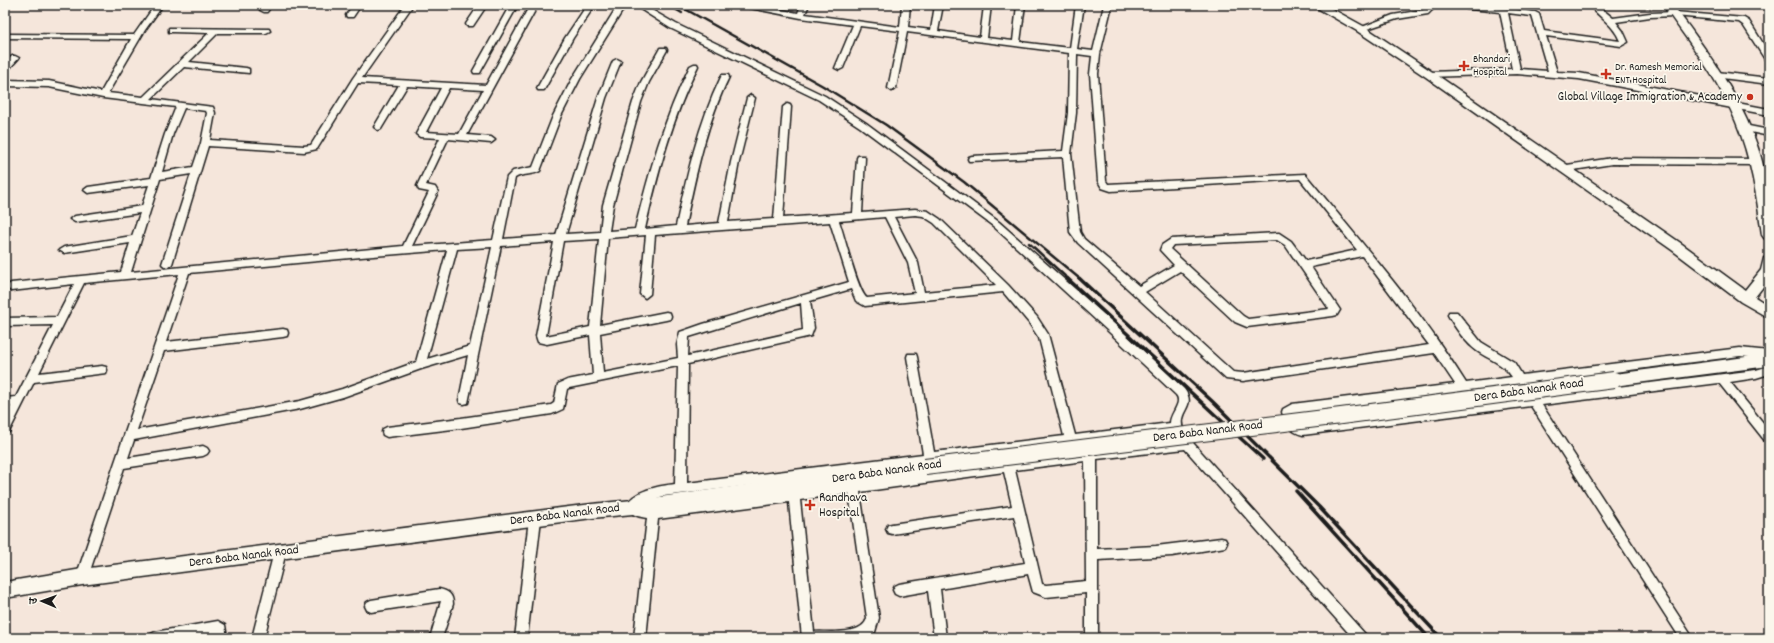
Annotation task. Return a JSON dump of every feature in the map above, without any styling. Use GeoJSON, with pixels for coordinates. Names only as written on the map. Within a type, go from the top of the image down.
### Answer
{"type":"FeatureCollection","features":[{"type":"Feature","properties":{"kind":"main road"},"geometry":{"type":"LineString","coordinates":[[1317,5],[1361,29],[1430,75],[1677,247],[1749,295],[1769,314]]}},
{"type":"Feature","properties":{"kind":"main road"},"geometry":{"type":"LineString","coordinates":[[1671,9],[1717,75],[1735,106],[1765,189],[1769,235]]}},
{"type":"Feature","properties":{"kind":"main road"},"geometry":{"type":"LineString","coordinates":[[1749,295],[1767,272],[1769,262]]}},
{"type":"Feature","properties":{"kind":"main road"},"geometry":{"type":"LineString","coordinates":[[1749,295],[1769,302]]}},
{"type":"Feature","properties":{"kind":"main road","name":"Dera Baba Nanak Road"},"geometry":{"type":"LineString","coordinates":[[5,590],[82,577],[631,507],[653,509],[925,467],[1341,416],[1765,359]]}},
{"type":"Feature","properties":{"kind":"street"},"geometry":{"type":"LineString","coordinates":[[103,95],[136,37],[159,5]]}},
{"type":"Feature","properties":{"kind":"street"},"geometry":{"type":"LineString","coordinates":[[350,15],[357,5]]}},
{"type":"Feature","properties":{"kind":"street"},"geometry":{"type":"LineString","coordinates":[[205,143],[309,148],[317,143],[356,80],[409,5]]}},
{"type":"Feature","properties":{"kind":"street"},"geometry":{"type":"LineString","coordinates":[[470,24],[483,5]]}},
{"type":"Feature","properties":{"kind":"street"},"geometry":{"type":"LineString","coordinates":[[477,71],[514,5]]}},
{"type":"Feature","properties":{"kind":"street"},"geometry":{"type":"LineString","coordinates":[[462,138],[534,5]]}},
{"type":"Feature","properties":{"kind":"street"},"geometry":{"type":"LineString","coordinates":[[541,88],[569,38],[591,5]]}},
{"type":"Feature","properties":{"kind":"street"},"geometry":{"type":"LineString","coordinates":[[464,400],[512,174],[532,172],[537,169],[557,116],[576,79],[622,5]]}},
{"type":"Feature","properties":{"kind":"street"},"geometry":{"type":"LineString","coordinates":[[638,5],[673,26],[822,98],[863,125],[996,224],[1113,329],[1180,392],[1184,397],[1184,403],[1176,414],[1175,419],[1176,427],[1181,437],[1361,638]]}},
{"type":"Feature","properties":{"kind":"street"},"geometry":{"type":"LineString","coordinates":[[745,5],[801,16],[857,24],[1096,54]]}},
{"type":"Feature","properties":{"kind":"street"},"geometry":{"type":"LineString","coordinates":[[801,16],[805,5]]}},
{"type":"Feature","properties":{"kind":"street"},"geometry":{"type":"LineString","coordinates":[[892,88],[904,30],[906,5]]}},
{"type":"Feature","properties":{"kind":"street"},"geometry":{"type":"LineString","coordinates":[[934,33],[940,5]]}},
{"type":"Feature","properties":{"kind":"street"},"geometry":{"type":"LineString","coordinates":[[1016,44],[1022,5]]}},
{"type":"Feature","properties":{"kind":"street"},"geometry":{"type":"LineString","coordinates":[[1080,5],[1073,51],[1072,113],[1067,154],[1076,235],[1081,241],[1138,291],[1226,373],[1236,377],[1437,348]]}},
{"type":"Feature","properties":{"kind":"street"},"geometry":{"type":"LineString","coordinates":[[1108,5],[1096,54],[1094,74],[1102,181],[1105,186],[1111,188],[1302,176],[1365,252],[1437,348],[1463,387]]}},
{"type":"Feature","properties":{"kind":"street"},"geometry":{"type":"LineString","coordinates":[[1361,29],[1396,17],[1426,12],[1430,8],[1429,5]]}},
{"type":"Feature","properties":{"kind":"street"},"geometry":{"type":"LineString","coordinates":[[1541,32],[1624,43],[1620,31],[1611,21],[1592,5]]}},
{"type":"Feature","properties":{"kind":"street"},"geometry":{"type":"LineString","coordinates":[[1635,5],[1663,5]]}},
{"type":"Feature","properties":{"kind":"street"},"geometry":{"type":"LineString","coordinates":[[982,40],[988,6]]}},
{"type":"Feature","properties":{"kind":"street"},"geometry":{"type":"LineString","coordinates":[[1470,7],[1535,14],[1553,73]]}},
{"type":"Feature","properties":{"kind":"street"},"geometry":{"type":"LineString","coordinates":[[1611,21],[1650,15],[1671,9],[1743,21],[1769,59]]}},
{"type":"Feature","properties":{"kind":"street"},"geometry":{"type":"LineString","coordinates":[[1503,10],[1517,71]]}},
{"type":"Feature","properties":{"kind":"street"},"geometry":{"type":"LineString","coordinates":[[839,68],[857,24]]}},
{"type":"Feature","properties":{"kind":"street"},"geometry":{"type":"LineString","coordinates":[[172,30],[266,31]]}},
{"type":"Feature","properties":{"kind":"street"},"geometry":{"type":"LineString","coordinates":[[145,100],[216,31]]}},
{"type":"Feature","properties":{"kind":"street"},"geometry":{"type":"LineString","coordinates":[[5,36],[136,37]]}},
{"type":"Feature","properties":{"kind":"street"},"geometry":{"type":"LineString","coordinates":[[598,378],[595,330],[608,205],[637,102],[645,82],[663,50]]}},
{"type":"Feature","properties":{"kind":"street"},"geometry":{"type":"LineString","coordinates":[[5,68],[15,58]]}},
{"type":"Feature","properties":{"kind":"street"},"geometry":{"type":"LineString","coordinates":[[617,61],[602,98],[563,230],[559,239],[542,328],[542,339],[547,340],[666,316]]}},
{"type":"Feature","properties":{"kind":"street"},"geometry":{"type":"LineString","coordinates":[[183,64],[246,71]]}},
{"type":"Feature","properties":{"kind":"street"},"geometry":{"type":"LineString","coordinates":[[639,233],[657,158],[672,113],[683,86],[694,66]]}},
{"type":"Feature","properties":{"kind":"street"},"geometry":{"type":"LineString","coordinates":[[1430,75],[1517,71],[1553,73],[1625,84],[1769,112]]}},
{"type":"Feature","properties":{"kind":"street"},"geometry":{"type":"LineString","coordinates":[[1717,75],[1769,81]]}},
{"type":"Feature","properties":{"kind":"street"},"geometry":{"type":"LineString","coordinates":[[680,228],[692,169],[705,124],[715,97],[725,77]]}},
{"type":"Feature","properties":{"kind":"street"},"geometry":{"type":"LineString","coordinates":[[356,80],[490,88]]}},
{"type":"Feature","properties":{"kind":"street"},"geometry":{"type":"LineString","coordinates":[[5,83],[49,84],[103,95],[212,110],[205,143],[167,264]]}},
{"type":"Feature","properties":{"kind":"street"},"geometry":{"type":"LineString","coordinates":[[378,127],[404,83]]}},
{"type":"Feature","properties":{"kind":"street"},"geometry":{"type":"LineString","coordinates":[[447,85],[420,134],[491,140]]}},
{"type":"Feature","properties":{"kind":"street"},"geometry":{"type":"LineString","coordinates":[[723,225],[735,162],[750,98]]}},
{"type":"Feature","properties":{"kind":"street"},"geometry":{"type":"LineString","coordinates":[[125,275],[169,134],[181,105]]}},
{"type":"Feature","properties":{"kind":"street"},"geometry":{"type":"LineString","coordinates":[[778,222],[787,107]]}},
{"type":"Feature","properties":{"kind":"street"},"geometry":{"type":"LineString","coordinates":[[1744,128],[1769,133]]}},
{"type":"Feature","properties":{"kind":"street"},"geometry":{"type":"LineString","coordinates":[[406,249],[434,192],[432,189],[422,188],[421,186],[445,136]]}},
{"type":"Feature","properties":{"kind":"street"},"geometry":{"type":"LineString","coordinates":[[972,159],[1067,154]]}},
{"type":"Feature","properties":{"kind":"street"},"geometry":{"type":"LineString","coordinates":[[857,216],[861,158]]}},
{"type":"Feature","properties":{"kind":"street"},"geometry":{"type":"LineString","coordinates":[[1567,168],[1612,160],[1755,162]]}},
{"type":"Feature","properties":{"kind":"street"},"geometry":{"type":"LineString","coordinates":[[88,190],[155,179],[196,170]]}},
{"type":"Feature","properties":{"kind":"street"},"geometry":{"type":"LineString","coordinates":[[75,219],[146,209]]}},
{"type":"Feature","properties":{"kind":"street"},"geometry":{"type":"LineString","coordinates":[[11,287],[406,249],[639,233],[723,225],[915,212],[925,213],[931,216],[1005,288],[1033,320],[1044,337],[1070,440]]}},
{"type":"Feature","properties":{"kind":"street"},"geometry":{"type":"LineString","coordinates":[[888,214],[915,266],[920,297]]}},
{"type":"Feature","properties":{"kind":"street"},"geometry":{"type":"LineString","coordinates":[[834,218],[859,298],[865,302],[1005,288]]}},
{"type":"Feature","properties":{"kind":"street"},"geometry":{"type":"LineString","coordinates":[[645,294],[651,231]]}},
{"type":"Feature","properties":{"kind":"street"},"geometry":{"type":"LineString","coordinates":[[1275,236],[1284,239],[1304,265],[1334,307],[1333,312],[1247,323],[1181,266],[1165,250],[1167,244],[1171,242],[1275,236]]}},
{"type":"Feature","properties":{"kind":"street"},"geometry":{"type":"LineString","coordinates":[[64,250],[137,239]]}},
{"type":"Feature","properties":{"kind":"street"},"geometry":{"type":"LineString","coordinates":[[420,365],[453,246]]}},
{"type":"Feature","properties":{"kind":"street"},"geometry":{"type":"LineString","coordinates":[[1304,265],[1365,252]]}},
{"type":"Feature","properties":{"kind":"street"},"geometry":{"type":"LineString","coordinates":[[1138,291],[1181,266]]}},
{"type":"Feature","properties":{"kind":"street"},"geometry":{"type":"LineString","coordinates":[[82,577],[186,269]]}},
{"type":"Feature","properties":{"kind":"street"},"geometry":{"type":"LineString","coordinates":[[5,429],[80,280]]}},
{"type":"Feature","properties":{"kind":"street"},"geometry":{"type":"LineString","coordinates":[[681,489],[682,345],[684,335],[703,328],[854,284]]}},
{"type":"Feature","properties":{"kind":"street"},"geometry":{"type":"LineString","coordinates":[[388,432],[461,423],[552,409],[559,406],[561,391],[564,386],[807,333],[809,328],[805,298]]}},
{"type":"Feature","properties":{"kind":"street"},"geometry":{"type":"LineString","coordinates":[[1453,315],[1478,345],[1485,351],[1503,359],[1510,365],[1687,638]]}},
{"type":"Feature","properties":{"kind":"street"},"geometry":{"type":"LineString","coordinates":[[5,322],[60,321]]}},
{"type":"Feature","properties":{"kind":"street"},"geometry":{"type":"LineString","coordinates":[[159,347],[283,333]]}},
{"type":"Feature","properties":{"kind":"street"},"geometry":{"type":"LineString","coordinates":[[129,436],[300,405],[343,393],[420,365],[475,350]]}},
{"type":"Feature","properties":{"kind":"street"},"geometry":{"type":"LineString","coordinates":[[1765,359],[1755,352],[1740,352],[1292,409],[1288,410],[1288,416],[1296,428],[1303,430],[1756,374],[1769,370]]}},
{"type":"Feature","properties":{"kind":"street"},"geometry":{"type":"LineString","coordinates":[[912,357],[929,458]]}},
{"type":"Feature","properties":{"kind":"street"},"geometry":{"type":"LineString","coordinates":[[32,378],[102,370]]}},
{"type":"Feature","properties":{"kind":"street"},"geometry":{"type":"LineString","coordinates":[[1720,378],[1769,438]]}},
{"type":"Feature","properties":{"kind":"street"},"geometry":{"type":"LineString","coordinates":[[5,402],[20,401]]}},
{"type":"Feature","properties":{"kind":"street"},"geometry":{"type":"LineString","coordinates":[[631,507],[641,498],[655,493],[681,489],[1176,427]]}},
{"type":"Feature","properties":{"kind":"street"},"geometry":{"type":"LineString","coordinates":[[1090,438],[1092,638]]}},
{"type":"Feature","properties":{"kind":"street"},"geometry":{"type":"LineString","coordinates":[[640,638],[653,509],[794,496],[1091,455],[1187,444]]}},
{"type":"Feature","properties":{"kind":"street"},"geometry":{"type":"LineString","coordinates":[[120,464],[203,451]]}},
{"type":"Feature","properties":{"kind":"street"},"geometry":{"type":"LineString","coordinates":[[1008,466],[1035,585],[1041,590],[1092,586]]}},
{"type":"Feature","properties":{"kind":"street"},"geometry":{"type":"LineString","coordinates":[[794,496],[808,638],[856,636],[866,632],[872,625],[873,618],[854,487]]}},
{"type":"Feature","properties":{"kind":"street"},"geometry":{"type":"LineString","coordinates":[[892,529],[1018,510]]}},
{"type":"Feature","properties":{"kind":"street"},"geometry":{"type":"LineString","coordinates":[[521,638],[535,519]]}},
{"type":"Feature","properties":{"kind":"street"},"geometry":{"type":"LineString","coordinates":[[1091,555],[1131,555],[1165,552],[1221,543]]}},
{"type":"Feature","properties":{"kind":"street"},"geometry":{"type":"LineString","coordinates":[[258,638],[280,552]]}},
{"type":"Feature","properties":{"kind":"street"},"geometry":{"type":"LineString","coordinates":[[899,590],[1031,568]]}},
{"type":"Feature","properties":{"kind":"street"},"geometry":{"type":"LineString","coordinates":[[933,584],[940,638]]}},
{"type":"Feature","properties":{"kind":"street"},"geometry":{"type":"LineString","coordinates":[[371,606],[439,595],[444,596],[447,599],[447,604],[436,638]]}},
{"type":"Feature","properties":{"kind":"street"},"geometry":{"type":"LineString","coordinates":[[155,638],[218,627],[221,629],[221,638]]}},
{"type":"Feature","properties":{"kind":"railway"},"geometry":{"type":"LineString","coordinates":[[668,5],[682,13]]}},
{"type":"Feature","properties":{"kind":"railway"},"geometry":{"type":"LineString","coordinates":[[678,5],[823,86],[886,125],[964,182],[1080,279]]}},
{"type":"Feature","properties":{"kind":"railway"},"geometry":{"type":"LineString","coordinates":[[1029,243],[1068,279]]}},
{"type":"Feature","properties":{"kind":"railway"},"geometry":{"type":"LineString","coordinates":[[1067,278],[1263,459]]}},
{"type":"Feature","properties":{"kind":"railway"},"geometry":{"type":"LineString","coordinates":[[1079,278],[1213,402],[1319,507],[1441,638]]}},
{"type":"Feature","properties":{"kind":"railway"},"geometry":{"type":"LineString","coordinates":[[1296,491],[1429,638]]}},
{"type":"Feature","properties":{"kind":"place","name":"Bhandari Hospital"},"geometry":{"type":"Point","coordinates":[1464,66]}},
{"type":"Feature","properties":{"kind":"place","name":"Dr. Ramesh Memorial ENT Hospital"},"geometry":{"type":"Point","coordinates":[1606,74]}},
{"type":"Feature","properties":{"kind":"place","name":"Global Village Immigration & Academy"},"geometry":{"type":"Point","coordinates":[1750,97]}},
{"type":"Feature","properties":{"kind":"place","name":"Randhava Hospital"},"geometry":{"type":"Point","coordinates":[810,505]}}]}
